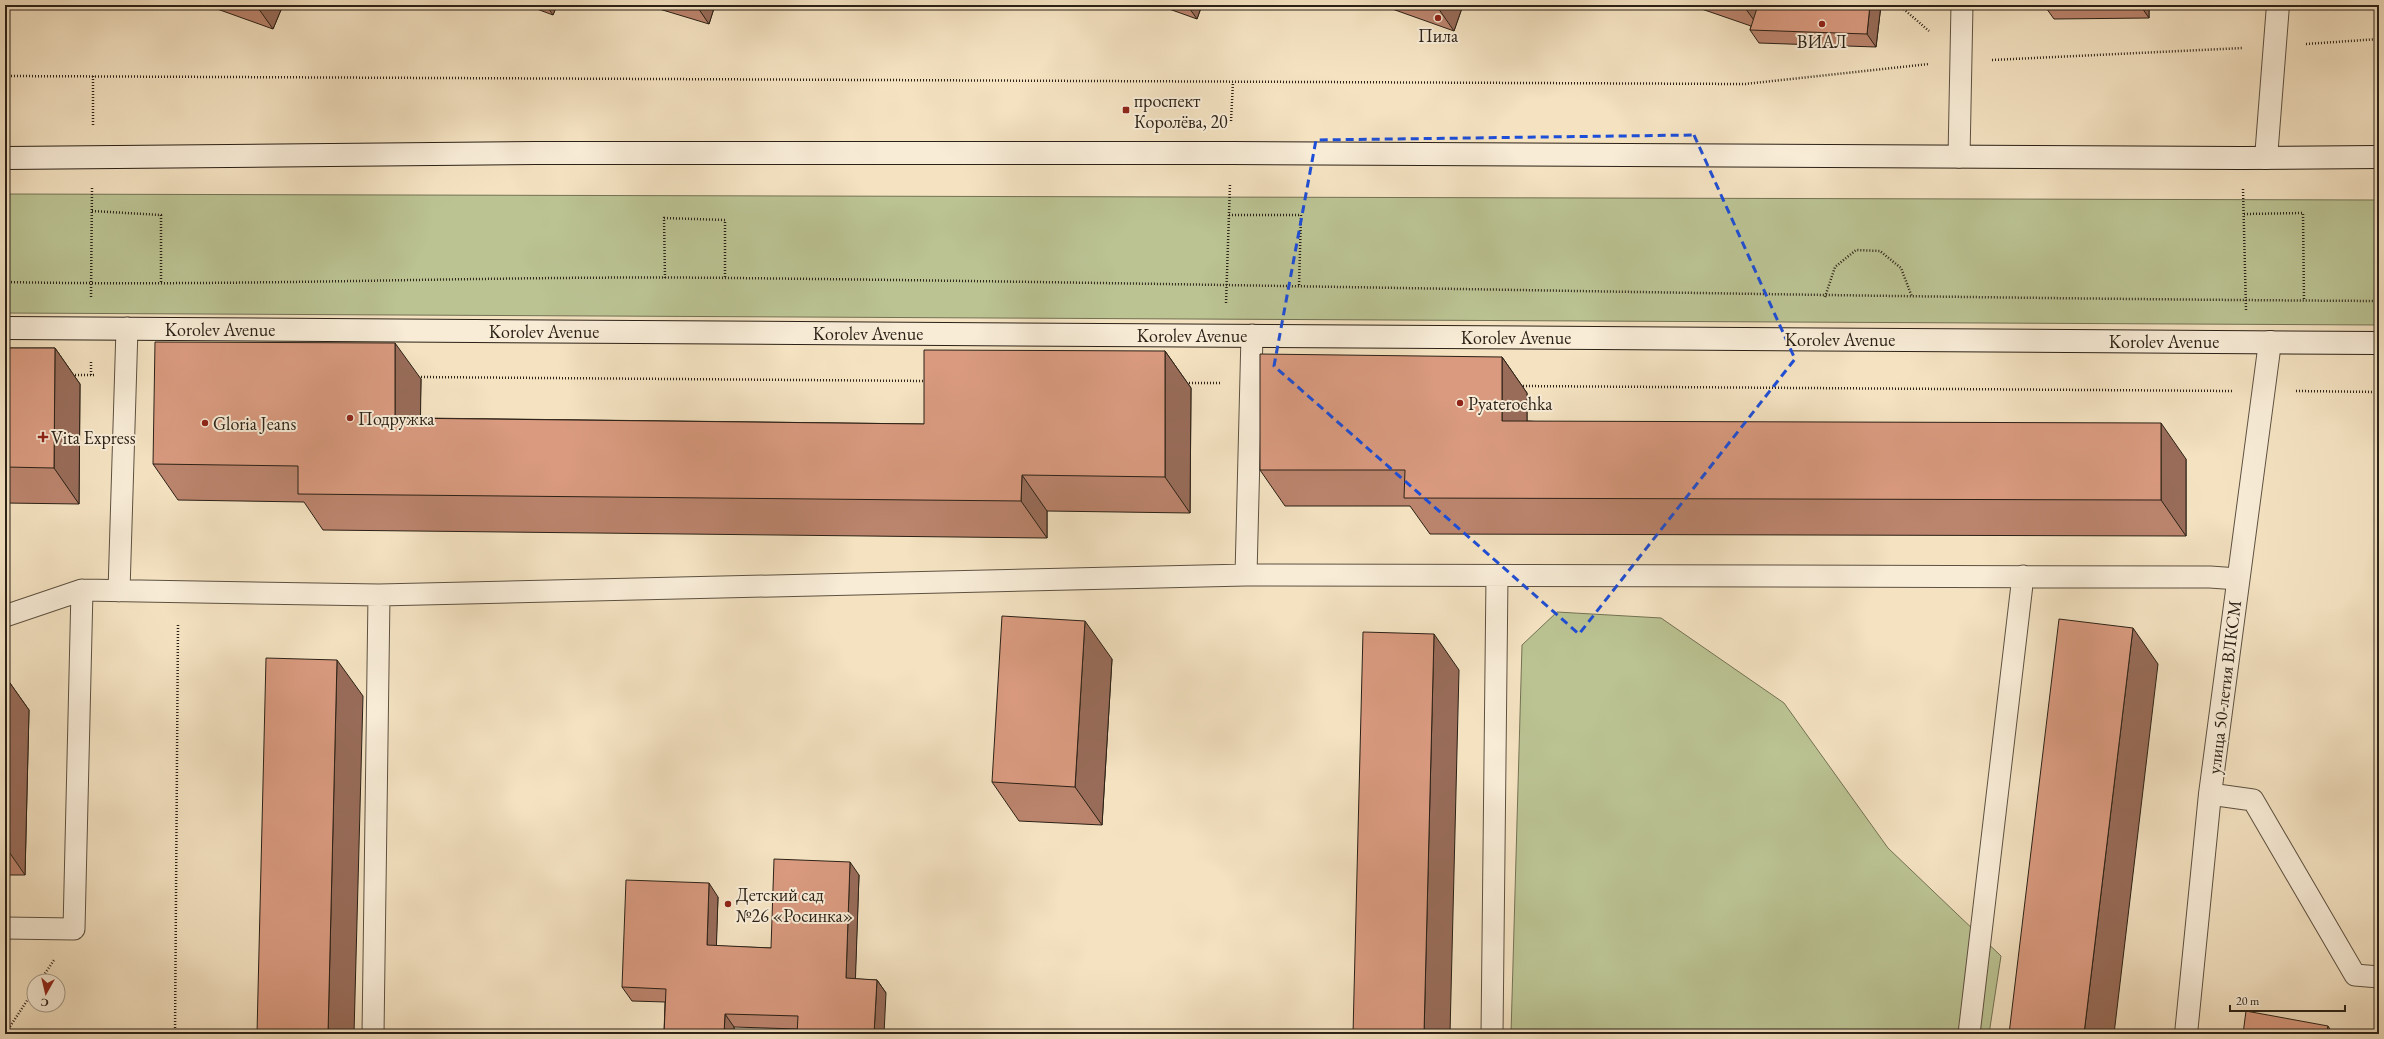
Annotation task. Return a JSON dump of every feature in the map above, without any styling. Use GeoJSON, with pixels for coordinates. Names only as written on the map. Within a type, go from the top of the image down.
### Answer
{"type":"FeatureCollection","features":[{"type":"Feature","properties":{"kind":"main road"},"geometry":{"type":"LineString","coordinates":[[2266,158],[2273,47],[2279,6]]}},
{"type":"Feature","properties":{"kind":"main road"},"geometry":{"type":"LineString","coordinates":[[5,158],[92,159],[535,153],[1231,153],[2241,158],[2379,157]]}},
{"type":"Feature","properties":{"kind":"main road","name":"Korolev Avenue"},"geometry":{"type":"LineString","coordinates":[[5,328],[2379,343]]}},
{"type":"Feature","properties":{"kind":"main road","name":"улица 50-летия ВЛКСМ"},"geometry":{"type":"LineString","coordinates":[[2186,1034],[2210,794],[2270,342]]}},
{"type":"Feature","properties":{"kind":"lane"},"geometry":{"type":"LineString","coordinates":[[1959,157],[1963,61],[1962,5]]}},
{"type":"Feature","properties":{"kind":"lane"},"geometry":{"type":"LineString","coordinates":[[119,591],[127,328]]}},
{"type":"Feature","properties":{"kind":"lane"},"geometry":{"type":"LineString","coordinates":[[1246,575],[1252,335]]}},
{"type":"Feature","properties":{"kind":"lane"},"geometry":{"type":"LineString","coordinates":[[5,616],[82,590],[380,595],[1246,575],[2023,576],[2210,577],[2238,579]]}},
{"type":"Feature","properties":{"kind":"lane"},"geometry":{"type":"LineString","coordinates":[[1492,1034],[1497,576]]}},
{"type":"Feature","properties":{"kind":"lane"},"geometry":{"type":"LineString","coordinates":[[1969,1034],[2023,576]]}},
{"type":"Feature","properties":{"kind":"lane"},"geometry":{"type":"LineString","coordinates":[[5,928],[74,929],[82,590]]}},
{"type":"Feature","properties":{"kind":"lane"},"geometry":{"type":"LineString","coordinates":[[373,1034],[380,595]]}},
{"type":"Feature","properties":{"kind":"lane"},"geometry":{"type":"LineString","coordinates":[[2210,794],[2253,800],[2355,975],[2379,977]]}},
{"type":"Feature","properties":{"kind":"path"},"geometry":{"type":"LineString","coordinates":[[5,76],[1745,84],[1963,61],[2273,47],[2379,39]]}},
{"type":"Feature","properties":{"kind":"path"},"geometry":{"type":"LineString","coordinates":[[90,375],[93,76]]}},
{"type":"Feature","properties":{"kind":"path"},"geometry":{"type":"LineString","coordinates":[[1184,383],[1224,383],[1233,82]]}},
{"type":"Feature","properties":{"kind":"path"},"geometry":{"type":"LineString","coordinates":[[2241,158],[2247,300],[2243,341]]}},
{"type":"Feature","properties":{"kind":"path"},"geometry":{"type":"LineString","coordinates":[[92,211],[161,215],[161,284]]}},
{"type":"Feature","properties":{"kind":"path"},"geometry":{"type":"LineString","coordinates":[[2244,214],[2303,213],[2304,300]]}},
{"type":"Feature","properties":{"kind":"path"},"geometry":{"type":"LineString","coordinates":[[1229,216],[1301,215],[1300,286]]}},
{"type":"Feature","properties":{"kind":"path"},"geometry":{"type":"LineString","coordinates":[[666,278],[664,218],[725,220],[725,278]]}},
{"type":"Feature","properties":{"kind":"path"},"geometry":{"type":"LineString","coordinates":[[1825,297],[1835,267],[1856,250],[1880,251],[1900,268],[1912,297]]}},
{"type":"Feature","properties":{"kind":"path"},"geometry":{"type":"LineString","coordinates":[[5,282],[161,284],[725,278],[1300,286],[1825,297],[2379,301]]}},
{"type":"Feature","properties":{"kind":"path"},"geometry":{"type":"LineString","coordinates":[[67,374],[126,374]]}},
{"type":"Feature","properties":{"kind":"path"},"geometry":{"type":"LineString","coordinates":[[412,377],[930,381]]}},
{"type":"Feature","properties":{"kind":"path"},"geometry":{"type":"LineString","coordinates":[[1513,386],[2379,392]]}},
{"type":"Feature","properties":{"kind":"path"},"geometry":{"type":"LineString","coordinates":[[175,1034],[178,592]]}},
{"type":"Feature","properties":{"kind":"path"},"geometry":{"type":"LineString","coordinates":[[5,1034],[26,1002]]}},
{"type":"Feature","properties":{"kind":"highlighted area"},"geometry":{"type":"Polygon","coordinates":[[[1694,135],[1795,359],[1579,634],[1274,366],[1316,140],[1694,135]]]}},
{"type":"Feature","properties":{"kind":"green space"},"geometry":{"type":"Polygon","coordinates":[[[5,194],[2379,200],[2379,325],[5,313],[5,194]]]}},
{"type":"Feature","properties":{"kind":"green space"},"geometry":{"type":"Polygon","coordinates":[[[1557,612],[1661,618],[1784,703],[1888,848],[2001,956],[1989,1034],[1511,1034],[1522,645],[1557,612]]]}},
{"type":"Feature","properties":{"kind":"building","name":"ВИАЛ"},"geometry":{"type":"Polygon","coordinates":[[[1758,5],[1870,5],[1867,34],[1750,30],[1758,5]]]}},
{"type":"Feature","properties":{"kind":"building"},"geometry":{"type":"Polygon","coordinates":[[[155,342],[395,343],[395,418],[924,424],[924,350],[1165,351],[1165,477],[1022,475],[1021,501],[298,494],[298,466],[153,464],[155,342]]]}},
{"type":"Feature","properties":{"kind":"building"},"geometry":{"type":"Polygon","coordinates":[[[5,348],[55,348],[54,468],[5,467],[5,348]]]}},
{"type":"Feature","properties":{"kind":"building"},"geometry":{"type":"Polygon","coordinates":[[[1260,354],[1502,357],[1502,421],[2161,423],[2161,500],[1404,498],[1405,470],[1260,470],[1260,354]]]}},
{"type":"Feature","properties":{"kind":"building"},"geometry":{"type":"Polygon","coordinates":[[[1002,616],[1085,621],[1075,787],[992,782],[1002,616]]]}},
{"type":"Feature","properties":{"kind":"building"},"geometry":{"type":"Polygon","coordinates":[[[2059,619],[2133,628],[2084,1034],[2009,1034],[2059,619]]]}},
{"type":"Feature","properties":{"kind":"building"},"geometry":{"type":"Polygon","coordinates":[[[1363,632],[1434,634],[1424,1034],[1353,1034],[1363,632]]]}},
{"type":"Feature","properties":{"kind":"building"},"geometry":{"type":"Polygon","coordinates":[[[266,658],[337,660],[328,1034],[257,1034],[266,658]]]}},
{"type":"Feature","properties":{"kind":"building"},"geometry":{"type":"Polygon","coordinates":[[[774,859],[850,862],[846,978],[877,980],[874,1034],[797,1034],[798,1016],[725,1014],[724,1034],[664,1034],[666,989],[622,987],[626,880],[709,883],[707,945],[771,948],[774,859]]]}},
{"type":"Feature","properties":{"kind":"building"},"geometry":{"type":"Polygon","coordinates":[[[2246,1011],[2328,1026],[2326,1034],[2243,1034],[2246,1011]]]}},
{"type":"Feature","properties":{"kind":"place","name":"Пила"},"geometry":{"type":"Point","coordinates":[1438,18]}},
{"type":"Feature","properties":{"kind":"place","name":"ВИАЛ"},"geometry":{"type":"Point","coordinates":[1822,24]}},
{"type":"Feature","properties":{"kind":"place","name":"проспект Королёва, 20"},"geometry":{"type":"Point","coordinates":[1126,110]}},
{"type":"Feature","properties":{"kind":"place","name":"Pyaterochka"},"geometry":{"type":"Point","coordinates":[1460,403]}},
{"type":"Feature","properties":{"kind":"place","name":"Подружка"},"geometry":{"type":"Point","coordinates":[350,418]}},
{"type":"Feature","properties":{"kind":"place","name":"Gloria Jeans"},"geometry":{"type":"Point","coordinates":[205,423]}},
{"type":"Feature","properties":{"kind":"place","name":"Vita Express"},"geometry":{"type":"Point","coordinates":[43,437]}},
{"type":"Feature","properties":{"kind":"place","name":"Детский сад №26 «Росинка»"},"geometry":{"type":"Point","coordinates":[728,904]}}]}
